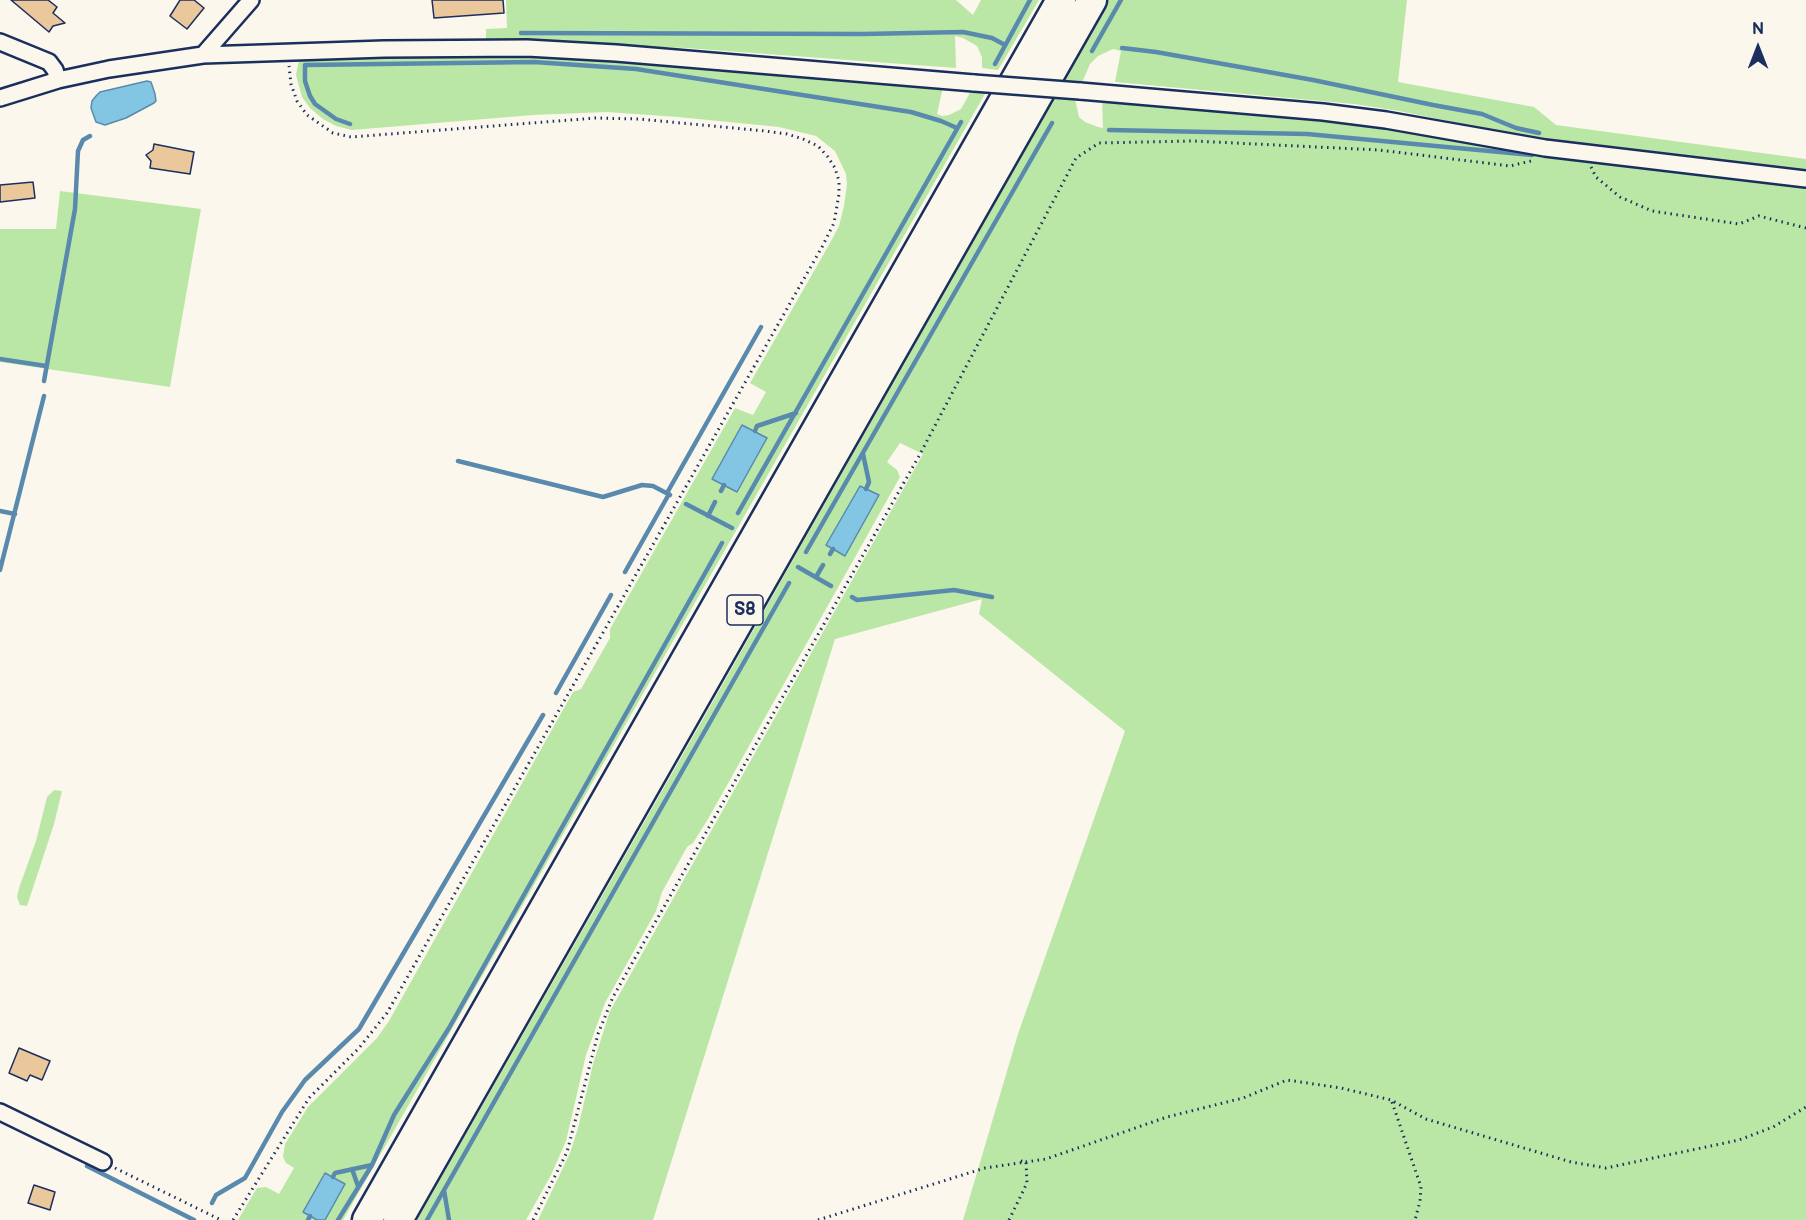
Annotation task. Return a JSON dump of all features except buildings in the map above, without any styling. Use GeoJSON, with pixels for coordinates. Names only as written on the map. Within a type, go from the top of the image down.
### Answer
{"type":"FeatureCollection","features":[{"type":"Feature","properties":{"kind":"highway","name":"S8"},"geometry":{"type":"LineString","coordinates":[[367,1220],[1061,0]]}},
{"type":"Feature","properties":{"kind":"highway","name":"S8"},"geometry":{"type":"LineString","coordinates":[[398,1220],[1092,0]]}},
{"type":"Feature","properties":{"kind":"street"},"geometry":{"type":"LineString","coordinates":[[203,55],[251,0]]}},
{"type":"Feature","properties":{"kind":"street"},"geometry":{"type":"LineString","coordinates":[[0,42],[49,62],[58,80]]}},
{"type":"Feature","properties":{"kind":"street"},"geometry":{"type":"LineString","coordinates":[[0,98],[58,80],[109,69],[203,55],[384,49],[527,48],[616,53],[1323,112],[1545,148],[1806,179]]}},
{"type":"Feature","properties":{"kind":"street"},"geometry":{"type":"LineString","coordinates":[[0,1112],[103,1162]]}},
{"type":"Feature","properties":{"kind":"path"},"geometry":{"type":"LineString","coordinates":[[233,1220],[309,1098],[359,1048],[387,1013],[822,247],[834,223],[839,194],[839,181],[835,168],[818,146],[803,139],[765,131],[639,119],[596,118],[351,137],[333,133],[307,115],[297,101],[291,84],[288,53]]}},
{"type":"Feature","properties":{"kind":"path"},"geometry":{"type":"LineString","coordinates":[[533,1220],[567,1152],[592,1054],[613,997],[919,456],[1076,158],[1099,143],[1194,141],[1378,150],[1510,165],[1533,161],[1545,148]]}},
{"type":"Feature","properties":{"kind":"path"},"geometry":{"type":"LineString","coordinates":[[1584,152],[1596,177],[1620,197],[1652,211],[1739,224],[1759,216],[1806,228]]}},
{"type":"Feature","properties":{"kind":"path"},"geometry":{"type":"LineString","coordinates":[[818,1220],[985,1168],[1046,1159],[1167,1117],[1243,1098],[1287,1080],[1341,1088],[1391,1100],[1426,1119],[1571,1162],[1606,1168],[1739,1140],[1773,1127],[1806,1107]]}},
{"type":"Feature","properties":{"kind":"path"},"geometry":{"type":"LineString","coordinates":[[1391,1100],[1421,1187],[1415,1220]]}},
{"type":"Feature","properties":{"kind":"path"},"geometry":{"type":"LineString","coordinates":[[1017,1160],[1026,1162]]}},
{"type":"Feature","properties":{"kind":"path"},"geometry":{"type":"LineString","coordinates":[[103,1162],[221,1220]]}},
{"type":"Feature","properties":{"kind":"path"},"geometry":{"type":"LineString","coordinates":[[1009,1220],[1027,1183],[1026,1162]]}},
{"type":"Feature","properties":{"kind":"green space"},"geometry":{"type":"Polygon","coordinates":[[[506,0],[956,0],[973,15],[981,0],[1039,0],[998,70],[982,68],[982,57],[977,46],[955,36],[956,68],[686,48],[486,40],[486,29],[507,28],[506,0]]]}},
{"type":"Feature","properties":{"kind":"green space"},"geometry":{"type":"Polygon","coordinates":[[[1109,0],[1407,0],[1398,82],[1534,107],[1556,125],[1806,159],[1806,1220],[963,1220],[1018,1034],[1125,731],[979,614],[982,599],[835,639],[653,1220],[538,1220],[570,1153],[593,1064],[610,1011],[923,454],[900,443],[887,462],[897,470],[900,477],[708,819],[693,843],[687,847],[662,892],[656,911],[605,1003],[586,1055],[566,1141],[551,1175],[526,1220],[417,1220],[1109,0]],[[1113,49],[1098,56],[1090,64],[1075,99],[1079,117],[1085,122],[1103,128],[1102,99],[1310,118],[1405,130],[1546,141],[1354,104],[1115,82],[1121,51],[1113,49]]]}},
{"type":"Feature","properties":{"kind":"green space"},"geometry":{"type":"Polygon","coordinates":[[[496,54],[631,61],[943,87],[937,114],[942,116],[961,109],[971,91],[986,92],[343,1220],[238,1220],[257,1188],[266,1187],[279,1194],[294,1168],[286,1163],[283,1157],[285,1144],[308,1107],[377,1038],[389,1021],[573,692],[581,689],[610,638],[610,629],[735,408],[753,415],[766,392],[750,383],[830,243],[839,226],[844,206],[846,174],[835,151],[816,136],[779,127],[607,112],[533,115],[352,130],[336,126],[310,108],[302,97],[296,75],[299,60],[305,57],[496,54]]]}},
{"type":"Feature","properties":{"kind":"green space"},"geometry":{"type":"Polygon","coordinates":[[[60,191],[201,209],[170,387],[0,362],[0,229],[56,229],[60,191]]]}},
{"type":"Feature","properties":{"kind":"green space"},"geometry":{"type":"Polygon","coordinates":[[[54,790],[62,791],[54,824],[27,906],[20,905],[17,897],[19,888],[36,841],[47,797],[54,790]]]}},
{"type":"Feature","properties":{"kind":"water"},"geometry":{"type":"Polygon","coordinates":[[[151,82],[155,94],[154,103],[126,118],[105,125],[96,122],[91,108],[92,101],[100,92],[151,82]]]}},
{"type":"Feature","properties":{"kind":"water"},"geometry":{"type":"Polygon","coordinates":[[[742,425],[767,438],[737,492],[712,479],[742,425]]]}},
{"type":"Feature","properties":{"kind":"water"},"geometry":{"type":"Polygon","coordinates":[[[860,486],[879,495],[845,556],[826,545],[860,486]]]}},
{"type":"Feature","properties":{"kind":"water"},"geometry":{"type":"Polygon","coordinates":[[[325,1173],[345,1184],[325,1220],[317,1220],[303,1212],[325,1173]]]}},
{"type":"Feature","properties":{"kind":"waterway"},"geometry":{"type":"LineString","coordinates":[[995,64],[1030,0]]}},
{"type":"Feature","properties":{"kind":"waterway"},"geometry":{"type":"LineString","coordinates":[[1092,51],[1121,0]]}},
{"type":"Feature","properties":{"kind":"waterway"},"geometry":{"type":"LineString","coordinates":[[521,33],[963,32],[992,38],[1005,45]]}},
{"type":"Feature","properties":{"kind":"waterway"},"geometry":{"type":"LineString","coordinates":[[1122,48],[1313,80],[1482,114],[1516,128],[1539,133]]}},
{"type":"Feature","properties":{"kind":"waterway"},"geometry":{"type":"LineString","coordinates":[[350,124],[336,119],[315,104],[305,81],[305,65],[534,62],[636,69],[911,112],[957,128]]}},
{"type":"Feature","properties":{"kind":"waterway"},"geometry":{"type":"LineString","coordinates":[[738,513],[961,122]]}},
{"type":"Feature","properties":{"kind":"waterway"},"geometry":{"type":"LineString","coordinates":[[806,552],[1052,123]]}},
{"type":"Feature","properties":{"kind":"waterway"},"geometry":{"type":"LineString","coordinates":[[1109,130],[1307,134],[1532,155]]}},
{"type":"Feature","properties":{"kind":"waterway"},"geometry":{"type":"LineString","coordinates":[[44,381],[75,209],[78,151],[83,140],[90,136]]}},
{"type":"Feature","properties":{"kind":"waterway"},"geometry":{"type":"LineString","coordinates":[[667,493],[761,327]]}},
{"type":"Feature","properties":{"kind":"waterway"},"geometry":{"type":"LineString","coordinates":[[0,359],[46,366]]}},
{"type":"Feature","properties":{"kind":"waterway"},"geometry":{"type":"LineString","coordinates":[[0,570],[44,396]]}},
{"type":"Feature","properties":{"kind":"waterway"},"geometry":{"type":"LineString","coordinates":[[755,431],[757,426],[796,413]]}},
{"type":"Feature","properties":{"kind":"waterway"},"geometry":{"type":"LineString","coordinates":[[863,454],[869,482],[866,489]]}},
{"type":"Feature","properties":{"kind":"waterway"},"geometry":{"type":"LineString","coordinates":[[458,461],[603,497],[642,485],[653,486],[670,495]]}},
{"type":"Feature","properties":{"kind":"waterway"},"geometry":{"type":"LineString","coordinates":[[721,491],[724,485]]}},
{"type":"Feature","properties":{"kind":"waterway"},"geometry":{"type":"LineString","coordinates":[[625,572],[669,494]]}},
{"type":"Feature","properties":{"kind":"waterway"},"geometry":{"type":"LineString","coordinates":[[708,516],[715,502]]}},
{"type":"Feature","properties":{"kind":"waterway"},"geometry":{"type":"LineString","coordinates":[[686,504],[732,528]]}},
{"type":"Feature","properties":{"kind":"waterway"},"geometry":{"type":"LineString","coordinates":[[0,511],[15,514]]}},
{"type":"Feature","properties":{"kind":"waterway"},"geometry":{"type":"LineString","coordinates":[[338,1220],[372,1165],[394,1115],[449,1028],[722,543]]}},
{"type":"Feature","properties":{"kind":"waterway"},"geometry":{"type":"LineString","coordinates":[[830,554],[833,549]]}},
{"type":"Feature","properties":{"kind":"waterway"},"geometry":{"type":"LineString","coordinates":[[816,577],[823,565]]}},
{"type":"Feature","properties":{"kind":"waterway"},"geometry":{"type":"LineString","coordinates":[[798,567],[831,586]]}},
{"type":"Feature","properties":{"kind":"waterway"},"geometry":{"type":"LineString","coordinates":[[427,1220],[789,583]]}},
{"type":"Feature","properties":{"kind":"waterway"},"geometry":{"type":"LineString","coordinates":[[852,597],[857,600],[954,590],[992,597]]}},
{"type":"Feature","properties":{"kind":"waterway"},"geometry":{"type":"LineString","coordinates":[[556,693],[611,595]]}},
{"type":"Feature","properties":{"kind":"waterway"},"geometry":{"type":"LineString","coordinates":[[212,1203],[216,1195],[245,1178],[282,1112],[305,1080],[359,1029],[543,715]]}},
{"type":"Feature","properties":{"kind":"waterway"},"geometry":{"type":"LineString","coordinates":[[333,1177],[335,1173],[372,1165]]}},
{"type":"Feature","properties":{"kind":"waterway"},"geometry":{"type":"LineString","coordinates":[[87,1166],[194,1220]]}},
{"type":"Feature","properties":{"kind":"waterway"},"geometry":{"type":"LineString","coordinates":[[352,1169],[358,1186]]}},
{"type":"Feature","properties":{"kind":"waterway"},"geometry":{"type":"LineString","coordinates":[[444,1190],[449,1220]]}},
{"type":"Feature","properties":{"kind":"waterway"},"geometry":{"type":"LineString","coordinates":[[308,1220],[310,1216]]}}]}
